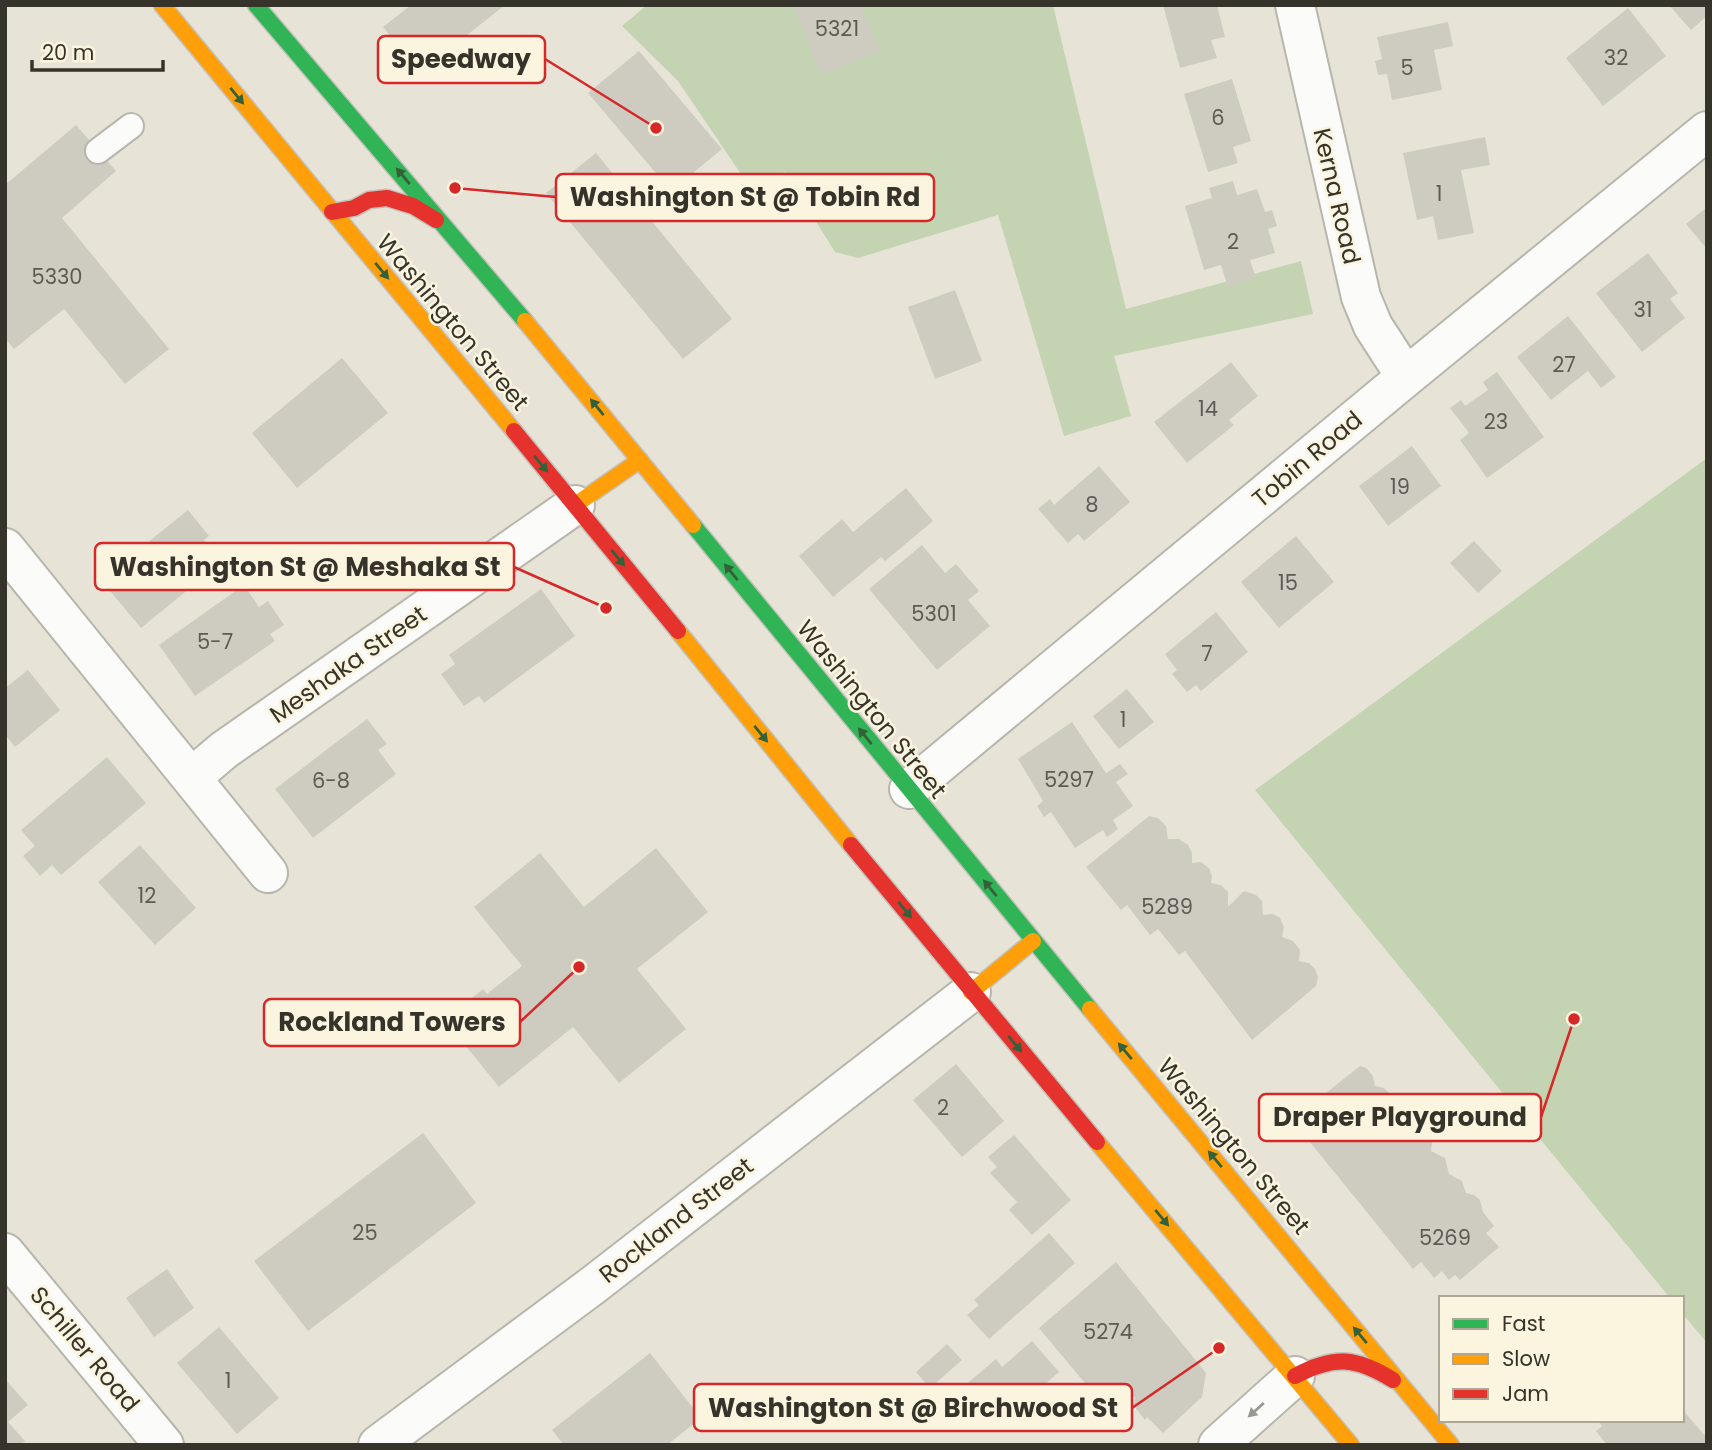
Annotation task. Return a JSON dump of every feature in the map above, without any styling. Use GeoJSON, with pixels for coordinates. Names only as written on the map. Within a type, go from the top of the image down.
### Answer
{"type":"FeatureCollection","features":[{"type":"Feature","properties":{"kind":"main road","name":"Washington Street"},"geometry":{"type":"LineString","coordinates":[[162,5],[575,505],[971,992],[1351,1445]]}},
{"type":"Feature","properties":{"kind":"main road","name":"Washington Street"},"geometry":{"type":"LineString","coordinates":[[256,5],[460,243],[1451,1445]]}},
{"type":"Feature","properties":{"kind":"main road"},"geometry":{"type":"LineString","coordinates":[[332,212],[353,208],[368,200],[398,200],[431,216],[460,243]]}},
{"type":"Feature","properties":{"kind":"main road"},"geometry":{"type":"LineString","coordinates":[[575,505],[640,460]]}},
{"type":"Feature","properties":{"kind":"main road"},"geometry":{"type":"LineString","coordinates":[[971,992],[1033,941]]}},
{"type":"Feature","properties":{"kind":"main road"},"geometry":{"type":"LineString","coordinates":[[1294,1376],[1310,1366],[1328,1360],[1347,1360],[1366,1365],[1404,1387]]}},
{"type":"Feature","properties":{"kind":"street","name":"Kerna Road"},"geometry":{"type":"LineString","coordinates":[[1295,5],[1361,297],[1373,326],[1406,377]]}},
{"type":"Feature","properties":{"kind":"street","name":"Tobin Road"},"geometry":{"type":"LineString","coordinates":[[909,789],[1707,131]]}},
{"type":"Feature","properties":{"kind":"street","name":"Meshaka Street"},"geometry":{"type":"LineString","coordinates":[[191,778],[224,750],[575,505]]}},
{"type":"Feature","properties":{"kind":"street"},"geometry":{"type":"LineString","coordinates":[[5,548],[268,873]]}},
{"type":"Feature","properties":{"kind":"street","name":"Rockland Street"},"geometry":{"type":"LineString","coordinates":[[378,1445],[592,1286],[971,992]]}},
{"type":"Feature","properties":{"kind":"street","name":"Schiller Road"},"geometry":{"type":"LineString","coordinates":[[5,1253],[164,1445]]}},
{"type":"Feature","properties":{"kind":"street"},"geometry":{"type":"LineString","coordinates":[[1218,1445],[1294,1376]]}},
{"type":"Feature","properties":{"kind":"lane"},"geometry":{"type":"LineString","coordinates":[[98,151],[131,127]]}},
{"type":"Feature","properties":{"kind":"green space"},"geometry":{"type":"Polygon","coordinates":[[[647,5],[1053,5],[1126,309],[1301,261],[1313,314],[1114,356],[1131,416],[1064,436],[998,215],[858,258],[835,252],[785,172],[747,183],[678,81],[622,26],[647,5]]]}},
{"type":"Feature","properties":{"kind":"green space"},"geometry":{"type":"Polygon","coordinates":[[[1707,458],[1707,1343],[1684,1315],[1684,1296],[1668,1296],[1255,790],[1707,458]]]}},
{"type":"Feature","properties":{"kind":"building"},"geometry":{"type":"Polygon","coordinates":[[[411,5],[505,5],[452,47],[457,54],[434,73],[411,44],[402,51],[383,27],[411,5]]]}},
{"type":"Feature","properties":{"kind":"building"},"geometry":{"type":"Polygon","coordinates":[[[793,5],[861,5],[880,51],[821,75],[793,5]]]}},
{"type":"Feature","properties":{"kind":"building"},"geometry":{"type":"Polygon","coordinates":[[[1163,5],[1217,5],[1225,37],[1211,40],[1217,58],[1180,68],[1163,5]]]}},
{"type":"Feature","properties":{"kind":"building"},"geometry":{"type":"Polygon","coordinates":[[[1669,5],[1707,5],[1707,16],[1691,30],[1669,5]]]}},
{"type":"Feature","properties":{"kind":"building"},"geometry":{"type":"Polygon","coordinates":[[[1628,8],[1666,56],[1603,106],[1566,58],[1628,8]]]}},
{"type":"Feature","properties":{"kind":"building"},"geometry":{"type":"Polygon","coordinates":[[[1448,22],[1453,46],[1434,50],[1442,90],[1392,100],[1387,74],[1378,75],[1375,61],[1382,59],[1377,37],[1448,22]]]}},
{"type":"Feature","properties":{"kind":"building"},"geometry":{"type":"Polygon","coordinates":[[[639,51],[722,149],[671,191],[588,93],[639,51]]]}},
{"type":"Feature","properties":{"kind":"building"},"geometry":{"type":"Polygon","coordinates":[[[1232,79],[1251,141],[1233,147],[1238,163],[1208,172],[1184,94],[1232,79]]]}},
{"type":"Feature","properties":{"kind":"building"},"geometry":{"type":"Polygon","coordinates":[[[76,125],[116,171],[62,218],[169,349],[125,384],[64,309],[14,349],[5,338],[5,185],[76,125]]]}},
{"type":"Feature","properties":{"kind":"building"},"geometry":{"type":"Polygon","coordinates":[[[1485,137],[1490,165],[1461,170],[1474,233],[1438,240],[1433,216],[1417,220],[1403,153],[1485,137]]]}},
{"type":"Feature","properties":{"kind":"building"},"geometry":{"type":"Polygon","coordinates":[[[596,153],[732,319],[683,359],[546,193],[596,153]]]}},
{"type":"Feature","properties":{"kind":"building"},"geometry":{"type":"Polygon","coordinates":[[[1233,181],[1237,195],[1257,189],[1265,212],[1272,210],[1277,226],[1268,229],[1275,253],[1250,260],[1256,278],[1228,287],[1221,265],[1204,270],[1185,206],[1212,198],[1209,188],[1233,181]]]}},
{"type":"Feature","properties":{"kind":"building"},"geometry":{"type":"Polygon","coordinates":[[[1707,207],[1707,249],[1686,224],[1707,207]]]}},
{"type":"Feature","properties":{"kind":"building"},"geometry":{"type":"Polygon","coordinates":[[[1648,253],[1678,293],[1670,299],[1685,318],[1642,352],[1596,293],[1648,253]]]}},
{"type":"Feature","properties":{"kind":"building"},"geometry":{"type":"Polygon","coordinates":[[[955,290],[982,361],[935,379],[908,307],[955,290]]]}},
{"type":"Feature","properties":{"kind":"building"},"geometry":{"type":"Polygon","coordinates":[[[1568,316],[1616,377],[1601,388],[1588,371],[1551,400],[1517,357],[1568,316]]]}},
{"type":"Feature","properties":{"kind":"building"},"geometry":{"type":"Polygon","coordinates":[[[342,358],[388,413],[297,488],[252,433],[342,358]]]}},
{"type":"Feature","properties":{"kind":"building"},"geometry":{"type":"Polygon","coordinates":[[[1231,362],[1258,396],[1229,420],[1234,425],[1187,463],[1154,422],[1231,362]]]}},
{"type":"Feature","properties":{"kind":"building"},"geometry":{"type":"Polygon","coordinates":[[[1497,372],[1544,437],[1487,478],[1460,440],[1469,433],[1450,408],[1461,400],[1465,406],[1488,390],[1483,382],[1497,372]]]}},
{"type":"Feature","properties":{"kind":"building"},"geometry":{"type":"Polygon","coordinates":[[[1412,446],[1441,486],[1388,526],[1359,486],[1412,446]]]}},
{"type":"Feature","properties":{"kind":"building"},"geometry":{"type":"Polygon","coordinates":[[[1099,466],[1130,502],[1084,541],[1078,534],[1068,543],[1038,509],[1050,499],[1054,505],[1099,466]]]}},
{"type":"Feature","properties":{"kind":"building"},"geometry":{"type":"Polygon","coordinates":[[[906,488],[933,521],[885,561],[881,557],[833,597],[799,556],[842,519],[853,532],[906,488]]]}},
{"type":"Feature","properties":{"kind":"building"},"geometry":{"type":"Polygon","coordinates":[[[188,510],[209,536],[204,540],[222,562],[141,628],[101,580],[188,510]]]}},
{"type":"Feature","properties":{"kind":"building"},"geometry":{"type":"Polygon","coordinates":[[[1296,536],[1334,582],[1279,628],[1241,582],[1296,536]]]}},
{"type":"Feature","properties":{"kind":"building"},"geometry":{"type":"Polygon","coordinates":[[[1474,541],[1502,571],[1478,593],[1450,563],[1474,541]]]}},
{"type":"Feature","properties":{"kind":"building"},"geometry":{"type":"Polygon","coordinates":[[[922,545],[945,573],[956,564],[979,591],[968,600],[990,626],[937,670],[869,589],[922,545]]]}},
{"type":"Feature","properties":{"kind":"building"},"geometry":{"type":"Polygon","coordinates":[[[244,585],[259,607],[268,601],[284,625],[270,634],[275,641],[195,696],[159,645],[244,585]]]}},
{"type":"Feature","properties":{"kind":"building"},"geometry":{"type":"Polygon","coordinates":[[[541,589],[575,636],[484,703],[479,696],[464,706],[441,674],[455,664],[449,655],[541,589]]]}},
{"type":"Feature","properties":{"kind":"building"},"geometry":{"type":"Polygon","coordinates":[[[1216,612],[1248,652],[1201,691],[1196,685],[1187,692],[1172,674],[1177,670],[1165,654],[1216,612]]]}},
{"type":"Feature","properties":{"kind":"building"},"geometry":{"type":"Polygon","coordinates":[[[28,670],[60,710],[15,747],[5,734],[5,688],[28,670]]]}},
{"type":"Feature","properties":{"kind":"building"},"geometry":{"type":"Polygon","coordinates":[[[1127,689],[1154,722],[1119,749],[1093,716],[1127,689]]]}},
{"type":"Feature","properties":{"kind":"building"},"geometry":{"type":"Polygon","coordinates":[[[367,719],[387,744],[378,750],[396,774],[313,838],[275,789],[367,719]]]}},
{"type":"Feature","properties":{"kind":"building"},"geometry":{"type":"Polygon","coordinates":[[[1072,722],[1106,773],[1120,764],[1128,774],[1116,782],[1133,806],[1113,820],[1118,829],[1107,837],[1103,830],[1075,848],[1051,812],[1044,817],[1037,806],[1043,801],[1018,759],[1072,722]]]}},
{"type":"Feature","properties":{"kind":"building"},"geometry":{"type":"Polygon","coordinates":[[[107,757],[146,803],[61,875],[52,865],[40,876],[23,856],[35,846],[21,830],[107,757]]]}},
{"type":"Feature","properties":{"kind":"building"},"geometry":{"type":"Polygon","coordinates":[[[1149,816],[1158,818],[1166,826],[1168,839],[1179,839],[1188,845],[1192,853],[1192,863],[1201,862],[1209,868],[1211,883],[1221,885],[1228,892],[1228,907],[1244,891],[1256,895],[1262,901],[1263,915],[1273,914],[1280,918],[1284,927],[1282,937],[1293,941],[1300,950],[1299,961],[1309,963],[1315,969],[1318,977],[1316,986],[1252,1040],[1185,951],[1179,955],[1158,929],[1150,935],[1127,905],[1121,910],[1086,867],[1149,816]]]}},
{"type":"Feature","properties":{"kind":"building"},"geometry":{"type":"Polygon","coordinates":[[[140,845],[196,908],[155,945],[98,882],[140,845]]]}},
{"type":"Feature","properties":{"kind":"building"},"geometry":{"type":"Polygon","coordinates":[[[656,848],[708,912],[637,969],[686,1029],[619,1083],[573,1027],[499,1087],[445,1020],[483,989],[487,994],[522,966],[474,907],[540,853],[584,907],[656,848]]]}},
{"type":"Feature","properties":{"kind":"building"},"geometry":{"type":"Polygon","coordinates":[[[956,1064],[1004,1121],[962,1157],[913,1100],[956,1064]]]}},
{"type":"Feature","properties":{"kind":"building"},"geometry":{"type":"Polygon","coordinates":[[[1360,1066],[1373,1076],[1375,1086],[1384,1088],[1390,1094],[1394,1108],[1405,1111],[1412,1126],[1421,1128],[1428,1134],[1432,1142],[1431,1151],[1445,1158],[1449,1174],[1462,1181],[1466,1193],[1480,1200],[1483,1212],[1494,1226],[1486,1233],[1499,1247],[1460,1280],[1455,1275],[1449,1280],[1442,1271],[1434,1278],[1421,1262],[1413,1269],[1292,1120],[1360,1066]]]}},
{"type":"Feature","properties":{"kind":"building"},"geometry":{"type":"Polygon","coordinates":[[[423,1133],[476,1203],[308,1331],[254,1261],[423,1133]]]}},
{"type":"Feature","properties":{"kind":"building"},"geometry":{"type":"Polygon","coordinates":[[[1014,1135],[1071,1200],[1032,1235],[1009,1210],[1017,1202],[990,1173],[997,1167],[988,1157],[1014,1135]]]}},
{"type":"Feature","properties":{"kind":"building"},"geometry":{"type":"Polygon","coordinates":[[[1049,1233],[1075,1263],[989,1339],[967,1315],[979,1305],[974,1300],[1049,1233]]]}},
{"type":"Feature","properties":{"kind":"building"},"geometry":{"type":"Polygon","coordinates":[[[1116,1262],[1206,1373],[1202,1397],[1163,1433],[1147,1417],[1145,1420],[1133,1405],[1135,1398],[1125,1386],[1104,1406],[1039,1328],[1116,1262]]]}},
{"type":"Feature","properties":{"kind":"building"},"geometry":{"type":"Polygon","coordinates":[[[167,1269],[194,1308],[154,1337],[126,1298],[167,1269]]]}},
{"type":"Feature","properties":{"kind":"building"},"geometry":{"type":"Polygon","coordinates":[[[219,1327],[279,1398],[237,1434],[177,1363],[219,1327]]]}},
{"type":"Feature","properties":{"kind":"building"},"geometry":{"type":"Polygon","coordinates":[[[1032,1341],[1059,1372],[1033,1395],[1025,1386],[983,1424],[956,1393],[996,1359],[1002,1367],[1032,1341]]]}},
{"type":"Feature","properties":{"kind":"building"},"geometry":{"type":"Polygon","coordinates":[[[947,1344],[962,1360],[930,1388],[916,1372],[947,1344]]]}},
{"type":"Feature","properties":{"kind":"building"},"geometry":{"type":"Polygon","coordinates":[[[650,1353],[701,1418],[667,1445],[564,1445],[552,1430],[650,1353]]]}},
{"type":"Feature","properties":{"kind":"building"},"geometry":{"type":"Polygon","coordinates":[[[5,1379],[28,1405],[8,1422],[25,1441],[20,1445],[5,1445],[5,1379]]]}},
{"type":"Feature","properties":{"kind":"building"},"geometry":{"type":"Polygon","coordinates":[[[1684,1411],[1707,1438],[1707,1445],[1607,1445],[1596,1431],[1602,1426],[1599,1422],[1684,1422],[1684,1411]]]}},
{"type":"Feature","properties":{"kind":"traffic: fast"},"geometry":{"type":"LineString","coordinates":[[256,5],[525,321]]}},
{"type":"Feature","properties":{"kind":"traffic: fast"},"geometry":{"type":"LineString","coordinates":[[693,525],[1090,1009]]}},
{"type":"Feature","properties":{"kind":"traffic: slow"},"geometry":{"type":"LineString","coordinates":[[162,5],[514,431]]}},
{"type":"Feature","properties":{"kind":"traffic: slow"},"geometry":{"type":"LineString","coordinates":[[525,321],[693,525]]}},
{"type":"Feature","properties":{"kind":"traffic: slow"},"geometry":{"type":"LineString","coordinates":[[575,505],[640,460]]}},
{"type":"Feature","properties":{"kind":"traffic: slow"},"geometry":{"type":"LineString","coordinates":[[678,631],[851,845]]}},
{"type":"Feature","properties":{"kind":"traffic: slow"},"geometry":{"type":"LineString","coordinates":[[971,992],[1033,941]]}},
{"type":"Feature","properties":{"kind":"traffic: slow"},"geometry":{"type":"LineString","coordinates":[[1090,1009],[1451,1445]]}},
{"type":"Feature","properties":{"kind":"traffic: slow"},"geometry":{"type":"LineString","coordinates":[[1097,1142],[1351,1445]]}},
{"type":"Feature","properties":{"kind":"traffic: jam"},"geometry":{"type":"LineString","coordinates":[[332,212],[354,208],[369,200],[387,198],[413,206],[436,220]]}},
{"type":"Feature","properties":{"kind":"traffic: jam"},"geometry":{"type":"LineString","coordinates":[[514,431],[678,631]]}},
{"type":"Feature","properties":{"kind":"traffic: jam"},"geometry":{"type":"LineString","coordinates":[[851,845],[1097,1142]]}},
{"type":"Feature","properties":{"kind":"traffic: jam"},"geometry":{"type":"LineString","coordinates":[[1295,1376],[1322,1365],[1345,1362],[1368,1367],[1393,1380]]}},
{"type":"Feature","properties":{"kind":"place","name":"Speedway"},"geometry":{"type":"Point","coordinates":[656,128]}},
{"type":"Feature","properties":{"kind":"place","name":"Washington St @ Tobin Rd"},"geometry":{"type":"Point","coordinates":[455,188]}},
{"type":"Feature","properties":{"kind":"place","name":"Washington St @ Meshaka St"},"geometry":{"type":"Point","coordinates":[606,608]}},
{"type":"Feature","properties":{"kind":"place","name":"Rockland Towers"},"geometry":{"type":"Point","coordinates":[579,967]}},
{"type":"Feature","properties":{"kind":"place","name":"Draper Playground"},"geometry":{"type":"Point","coordinates":[1574,1019]}},
{"type":"Feature","properties":{"kind":"place","name":"Washington St @ Birchwood St"},"geometry":{"type":"Point","coordinates":[1219,1348]}}]}
